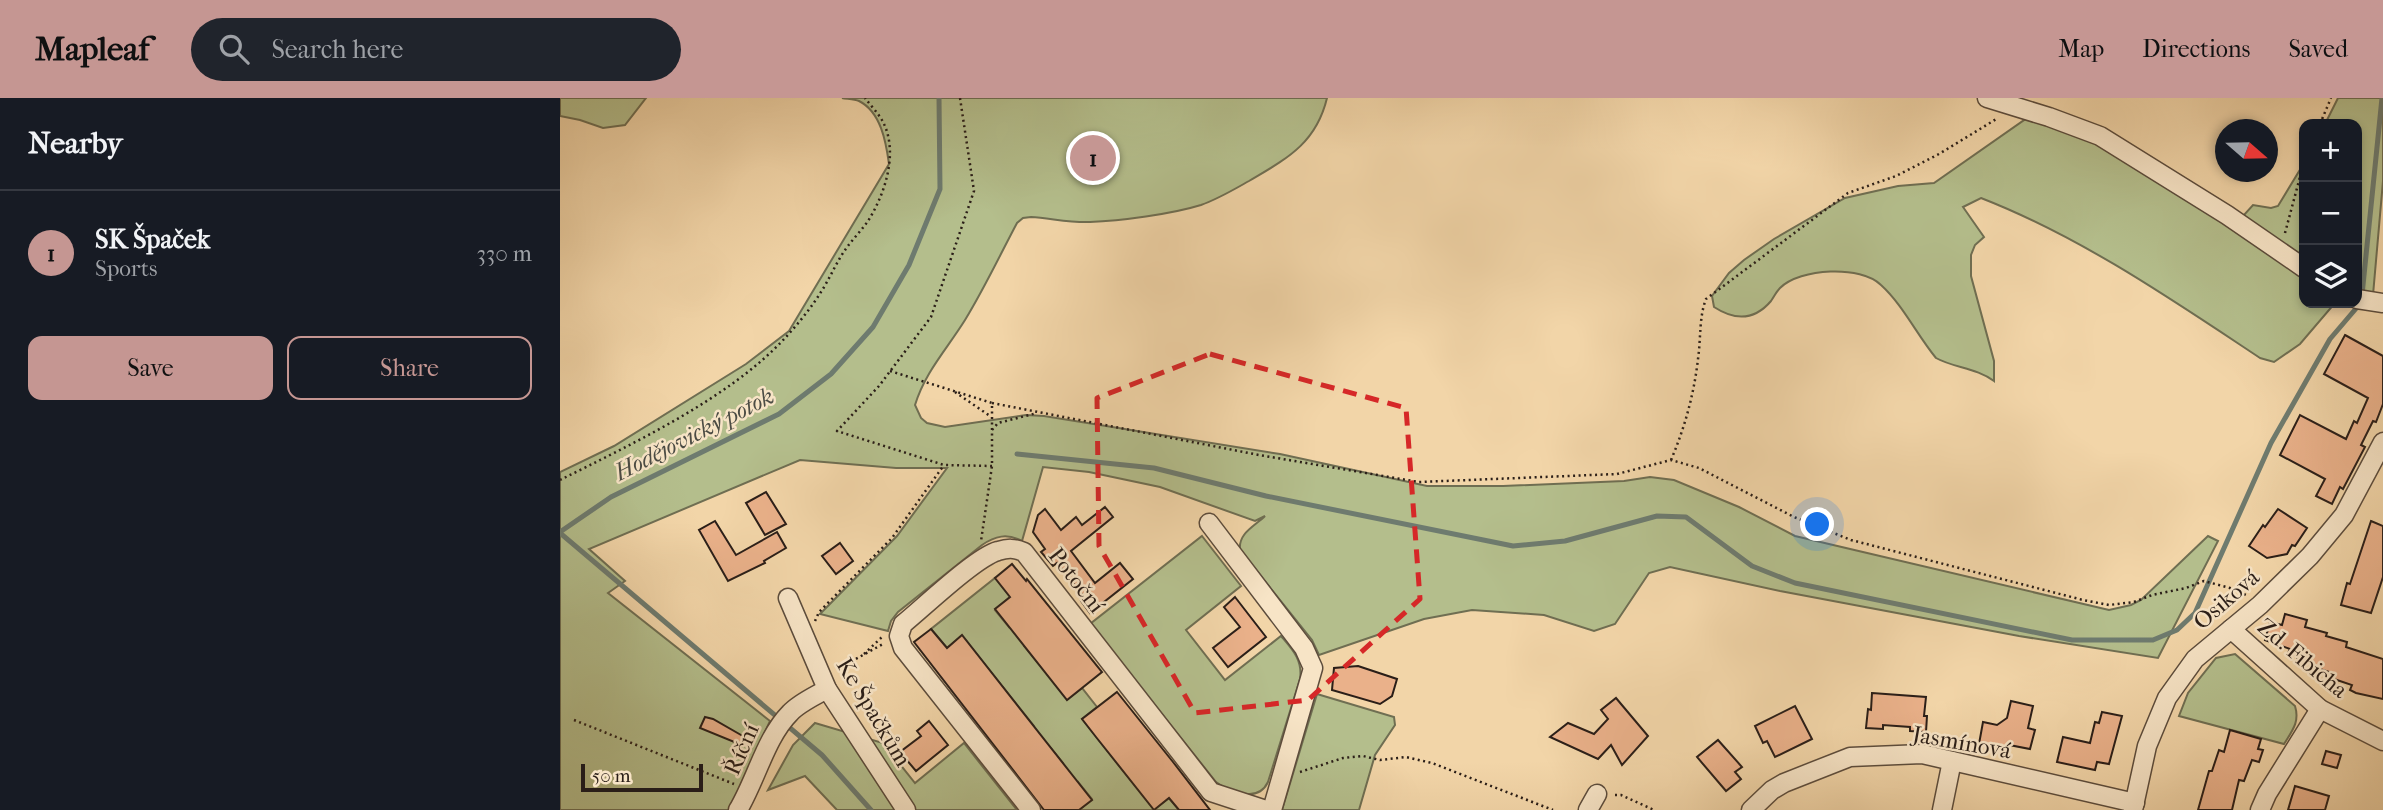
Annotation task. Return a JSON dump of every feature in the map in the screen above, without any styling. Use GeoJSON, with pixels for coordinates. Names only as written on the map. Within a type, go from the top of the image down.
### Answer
{"type":"FeatureCollection","features":[{"type":"Feature","properties":{"kind":"street"},"geometry":{"type":"LineString","coordinates":[[1995,101],[2099,136],[2299,264]]}},
{"type":"Feature","properties":{"kind":"street","name":"Osiková"},"geometry":{"type":"LineString","coordinates":[[2134,806],[2147,746],[2167,698],[2195,659],[2260,605],[2327,536],[2344,515],[2383,442]]}},
{"type":"Feature","properties":{"kind":"street"},"geometry":{"type":"LineString","coordinates":[[1209,523],[1304,648],[1313,668],[1272,810]]}},
{"type":"Feature","properties":{"kind":"street","name":"Potoční"},"geometry":{"type":"LineString","coordinates":[[899,636],[903,624],[977,563],[995,551],[1013,548],[1024,552],[1211,792],[1266,810]]}},
{"type":"Feature","properties":{"kind":"street","name":"Ke Špačkům"},"geometry":{"type":"LineString","coordinates":[[788,598],[827,689],[906,810]]}},
{"type":"Feature","properties":{"kind":"street","name":"Zd. Fibicha"},"geometry":{"type":"LineString","coordinates":[[2231,629],[2320,709],[2383,741]]}},
{"type":"Feature","properties":{"kind":"street"},"geometry":{"type":"LineString","coordinates":[[899,636],[902,648],[1031,810]]}},
{"type":"Feature","properties":{"kind":"street","name":"Říční"},"geometry":{"type":"LineString","coordinates":[[738,810],[750,790],[777,727],[792,710],[827,689]]}},
{"type":"Feature","properties":{"kind":"street"},"geometry":{"type":"LineString","coordinates":[[2260,810],[2267,794],[2320,709]]}},
{"type":"Feature","properties":{"kind":"street","name":"Jasmínová"},"geometry":{"type":"LineString","coordinates":[[1751,810],[1772,790],[1784,783],[1850,757],[1922,754],[2134,806]]}},
{"type":"Feature","properties":{"kind":"street"},"geometry":{"type":"LineString","coordinates":[[1942,810],[1952,761]]}},
{"type":"Feature","properties":{"kind":"street"},"geometry":{"type":"LineString","coordinates":[[1588,810],[1597,794]]}},
{"type":"Feature","properties":{"kind":"path"},"geometry":{"type":"LineString","coordinates":[[560,480],[651,433],[714,395],[757,363],[783,340],[802,318],[821,293],[843,253],[868,220],[885,186],[890,149],[884,124],[865,98]]}},
{"type":"Feature","properties":{"kind":"path"},"geometry":{"type":"LineString","coordinates":[[960,98],[974,191],[931,317],[890,371],[837,431],[944,465],[992,466]]}},
{"type":"Feature","properties":{"kind":"path"},"geometry":{"type":"LineString","coordinates":[[2322,119],[2331,98]]}},
{"type":"Feature","properties":{"kind":"path"},"geometry":{"type":"LineString","coordinates":[[1671,460],[1683,432],[1691,398],[1701,338],[1702,311],[1706,299],[1848,193],[1896,176],[1998,118],[1995,101]]}},
{"type":"Feature","properties":{"kind":"path"},"geometry":{"type":"LineString","coordinates":[[2280,251],[2299,181]]}},
{"type":"Feature","properties":{"kind":"path"},"geometry":{"type":"LineString","coordinates":[[890,371],[992,403],[1259,456],[1419,482],[1617,474],[1671,460],[1699,468],[1766,500],[1794,517],[1851,540],[2083,600],[2109,605],[2134,602],[2204,581],[2241,592]]}},
{"type":"Feature","properties":{"kind":"path"},"geometry":{"type":"LineString","coordinates":[[952,390],[992,416]]}},
{"type":"Feature","properties":{"kind":"path"},"geometry":{"type":"LineString","coordinates":[[981,540],[992,466],[992,403]]}},
{"type":"Feature","properties":{"kind":"path"},"geometry":{"type":"LineString","coordinates":[[992,430],[998,423],[1040,412]]}},
{"type":"Feature","properties":{"kind":"path"},"geometry":{"type":"LineString","coordinates":[[808,642],[819,612],[892,538],[944,465]]}},
{"type":"Feature","properties":{"kind":"path"},"geometry":{"type":"LineString","coordinates":[[827,689],[843,666],[899,636]]}},
{"type":"Feature","properties":{"kind":"path"},"geometry":{"type":"LineString","coordinates":[[574,720],[750,790]]}},
{"type":"Feature","properties":{"kind":"path"},"geometry":{"type":"LineString","coordinates":[[1282,777],[1343,758],[1363,756],[1380,760],[1406,757],[1433,763],[1553,810]]}},
{"type":"Feature","properties":{"kind":"path"},"geometry":{"type":"LineString","coordinates":[[1597,794],[1622,795],[1654,810]]}},
{"type":"Feature","properties":{"kind":"highlighted area"},"geometry":{"type":"Polygon","coordinates":[[[1210,354],[1406,408],[1420,599],[1308,700],[1195,713],[1099,546],[1097,398],[1210,354]]]}},
{"type":"Feature","properties":{"kind":"green space"},"geometry":{"type":"Polygon","coordinates":[[[560,98],[646,98],[625,125],[603,128],[560,116],[560,98]]]}},
{"type":"Feature","properties":{"kind":"green space"},"geometry":{"type":"Polygon","coordinates":[[[842,98],[1327,98],[1315,127],[1298,148],[1263,173],[1207,203],[1131,219],[1083,222],[1023,218],[1017,223],[965,320],[924,382],[915,405],[921,418],[927,423],[945,427],[1026,415],[1044,416],[1280,454],[1427,486],[1503,486],[1624,481],[1650,477],[1674,480],[1739,507],[1795,536],[2109,610],[2141,600],[2208,536],[2218,541],[2158,658],[2019,636],[1780,591],[1670,567],[1649,573],[1615,624],[1594,631],[1544,615],[1472,610],[1424,619],[1319,655],[1312,640],[1240,550],[1244,534],[1265,516],[1255,521],[1160,487],[1089,472],[1043,467],[1022,541],[1001,537],[982,545],[898,612],[888,631],[820,614],[897,536],[947,468],[896,468],[800,460],[589,549],[625,581],[608,593],[770,721],[730,810],[560,810],[560,472],[614,446],[746,364],[789,331],[889,164],[884,137],[873,112],[859,101],[842,98]]]}},
{"type":"Feature","properties":{"kind":"green space"},"geometry":{"type":"Polygon","coordinates":[[[2338,98],[2383,98],[2383,181],[2373,295],[2362,294],[2362,119],[2328,119],[2338,98]]]}},
{"type":"Feature","properties":{"kind":"green space"},"geometry":{"type":"Polygon","coordinates":[[[2030,116],[2094,141],[2299,269],[2299,308],[2331,308],[2300,344],[2274,362],[2260,358],[2125,270],[2054,231],[1981,198],[1963,207],[1984,237],[1975,245],[1971,255],[1971,276],[1994,361],[1994,381],[1980,373],[1936,358],[1889,293],[1872,279],[1860,274],[1830,272],[1801,276],[1780,288],[1764,308],[1751,315],[1736,316],[1714,307],[1712,296],[1729,273],[1744,260],[1774,239],[1845,198],[1898,186],[1934,183],[2030,116]]]}},
{"type":"Feature","properties":{"kind":"green space"},"geometry":{"type":"Polygon","coordinates":[[[2299,171],[2299,257],[2243,216],[2253,205],[2271,208],[2278,206],[2299,171]]]}},
{"type":"Feature","properties":{"kind":"green space"},"geometry":{"type":"Polygon","coordinates":[[[1202,536],[1241,586],[1186,630],[1225,680],[1281,636],[1296,655],[1300,666],[1300,679],[1268,782],[1264,788],[1251,794],[1229,790],[1216,782],[1090,624],[1202,536]]]}},
{"type":"Feature","properties":{"kind":"green space"},"geometry":{"type":"Polygon","coordinates":[[[995,578],[1010,597],[995,610],[1009,627],[1024,615],[1024,646],[1038,663],[1054,651],[1067,699],[1082,688],[1097,707],[1082,719],[1154,809],[1169,798],[1179,810],[1079,810],[1092,799],[1078,782],[1063,794],[1048,775],[1063,763],[1049,746],[1019,738],[1034,726],[962,636],[947,648],[931,629],[995,578]]]}},
{"type":"Feature","properties":{"kind":"green space"},"geometry":{"type":"Polygon","coordinates":[[[2235,654],[2295,706],[2296,722],[2284,744],[2179,716],[2188,693],[2216,658],[2235,654]]]}},
{"type":"Feature","properties":{"kind":"green space"},"geometry":{"type":"Polygon","coordinates":[[[1317,694],[1394,717],[1395,725],[1375,755],[1359,810],[1282,810],[1317,694]]]}},
{"type":"Feature","properties":{"kind":"green space"},"geometry":{"type":"Polygon","coordinates":[[[815,723],[883,743],[915,783],[964,743],[1017,810],[837,810],[805,776],[768,790],[793,745],[815,723]]]}},
{"type":"Feature","properties":{"kind":"building"},"geometry":{"type":"Polygon","coordinates":[[[2345,335],[2383,356],[2383,404],[2376,422],[2373,421],[2361,445],[2365,447],[2332,504],[2316,496],[2325,479],[2280,455],[2300,415],[2346,439],[2354,421],[2357,423],[2368,398],[2324,374],[2345,335]]]}},
{"type":"Feature","properties":{"kind":"building"},"geometry":{"type":"Polygon","coordinates":[[[766,492],[786,524],[765,535],[746,503],[766,492]]]}},
{"type":"Feature","properties":{"kind":"building"},"geometry":{"type":"Polygon","coordinates":[[[1105,507],[1113,517],[1071,551],[1095,583],[1120,563],[1133,579],[1090,613],[1081,601],[1085,598],[1057,563],[1053,566],[1041,552],[1045,549],[1033,532],[1038,515],[1045,509],[1061,530],[1076,517],[1082,525],[1105,507]]]}},
{"type":"Feature","properties":{"kind":"building"},"geometry":{"type":"Polygon","coordinates":[[[2278,509],[2307,528],[2287,554],[2267,558],[2249,546],[2278,509]]]}},
{"type":"Feature","properties":{"kind":"building"},"geometry":{"type":"Polygon","coordinates":[[[715,521],[736,555],[777,532],[786,548],[764,561],[765,563],[728,581],[699,530],[715,521]]]}},
{"type":"Feature","properties":{"kind":"building"},"geometry":{"type":"Polygon","coordinates":[[[2371,521],[2383,526],[2383,577],[2371,613],[2341,605],[2371,521]]]}},
{"type":"Feature","properties":{"kind":"building"},"geometry":{"type":"Polygon","coordinates":[[[840,543],[853,561],[836,574],[822,556],[840,543]]]}},
{"type":"Feature","properties":{"kind":"building"},"geometry":{"type":"Polygon","coordinates":[[[1012,564],[1102,672],[1067,700],[995,609],[1010,597],[995,578],[1012,564]]]}},
{"type":"Feature","properties":{"kind":"building"},"geometry":{"type":"Polygon","coordinates":[[[1235,597],[1266,637],[1228,667],[1213,648],[1240,627],[1224,607],[1235,597]]]}},
{"type":"Feature","properties":{"kind":"building"},"geometry":{"type":"Polygon","coordinates":[[[2285,614],[2307,620],[2305,627],[2347,642],[2346,647],[2383,659],[2383,699],[2350,690],[2352,685],[2331,678],[2332,673],[2311,666],[2312,662],[2288,653],[2290,649],[2265,640],[2270,622],[2282,625],[2285,614]]]}},
{"type":"Feature","properties":{"kind":"building"},"geometry":{"type":"Polygon","coordinates":[[[931,629],[947,648],[962,635],[1092,800],[1079,810],[1044,810],[914,642],[931,629]]]}},
{"type":"Feature","properties":{"kind":"building"},"geometry":{"type":"Polygon","coordinates":[[[1358,666],[1397,679],[1392,696],[1380,704],[1332,690],[1334,668],[1358,666]]]}},
{"type":"Feature","properties":{"kind":"building"},"geometry":{"type":"Polygon","coordinates":[[[1117,692],[1210,810],[1179,810],[1169,798],[1154,810],[1096,737],[1082,719],[1117,692]]]}},
{"type":"Feature","properties":{"kind":"building"},"geometry":{"type":"Polygon","coordinates":[[[1872,693],[1926,697],[1926,732],[1910,731],[1910,727],[1883,725],[1883,729],[1866,728],[1872,693]]]}},
{"type":"Feature","properties":{"kind":"building"},"geometry":{"type":"Polygon","coordinates":[[[1616,698],[1648,736],[1622,765],[1611,745],[1598,759],[1550,737],[1568,723],[1594,734],[1608,719],[1601,710],[1616,698]]]}},
{"type":"Feature","properties":{"kind":"building"},"geometry":{"type":"Polygon","coordinates":[[[2011,701],[2033,706],[2028,728],[2035,730],[2030,749],[2009,745],[2007,750],[1979,744],[1983,722],[1997,725],[2007,718],[2011,701]]]}},
{"type":"Feature","properties":{"kind":"building"},"geometry":{"type":"Polygon","coordinates":[[[1795,706],[1812,739],[1775,757],[1767,741],[1763,743],[1755,726],[1795,706]]]}},
{"type":"Feature","properties":{"kind":"building"},"geometry":{"type":"Polygon","coordinates":[[[2102,712],[2122,716],[2109,764],[2097,762],[2095,770],[2057,762],[2063,737],[2090,743],[2095,722],[2099,723],[2102,712]]]}},
{"type":"Feature","properties":{"kind":"building"},"geometry":{"type":"Polygon","coordinates":[[[705,717],[748,739],[744,746],[700,728],[705,717]]]}},
{"type":"Feature","properties":{"kind":"building"},"geometry":{"type":"Polygon","coordinates":[[[929,721],[948,745],[916,771],[900,752],[921,736],[917,731],[929,721]]]}},
{"type":"Feature","properties":{"kind":"building"},"geometry":{"type":"Polygon","coordinates":[[[2230,730],[2261,739],[2258,749],[2263,750],[2259,762],[2252,760],[2244,781],[2239,780],[2232,810],[2198,810],[2209,771],[2212,771],[2219,750],[2224,752],[2230,730]]]}},
{"type":"Feature","properties":{"kind":"building"},"geometry":{"type":"Polygon","coordinates":[[[1718,740],[1742,767],[1735,772],[1741,779],[1726,791],[1697,757],[1718,740]]]}},
{"type":"Feature","properties":{"kind":"building"},"geometry":{"type":"Polygon","coordinates":[[[2326,751],[2341,755],[2337,768],[2322,764],[2326,751]]]}},
{"type":"Feature","properties":{"kind":"building"},"geometry":{"type":"Polygon","coordinates":[[[2295,786],[2329,796],[2325,810],[2288,810],[2295,786]]]}},
{"type":"Feature","properties":{"kind":"waterway","name":"Hodějovický potok"},"geometry":{"type":"LineString","coordinates":[[560,532],[611,497],[779,414],[831,374],[873,327],[909,265],[940,189],[939,98]]}},
{"type":"Feature","properties":{"kind":"waterway"},"geometry":{"type":"LineString","coordinates":[[2362,295],[2382,98]]}},
{"type":"Feature","properties":{"kind":"waterway"},"geometry":{"type":"LineString","coordinates":[[1017,454],[1154,468],[1266,496],[1513,546],[1565,541],[1657,516],[1686,517],[1752,566],[1795,583],[2072,640],[2153,640],[2177,630],[2195,613],[2271,443],[2330,339],[2356,308]]}},
{"type":"Feature","properties":{"kind":"waterway","name":"Hodějovický potok"},"geometry":{"type":"LineString","coordinates":[[560,533],[822,755],[871,810]]}},
{"type":"Feature","properties":{"kind":"place","name":"SK Špaček"},"geometry":{"type":"Point","coordinates":[1093,158]}}]}
